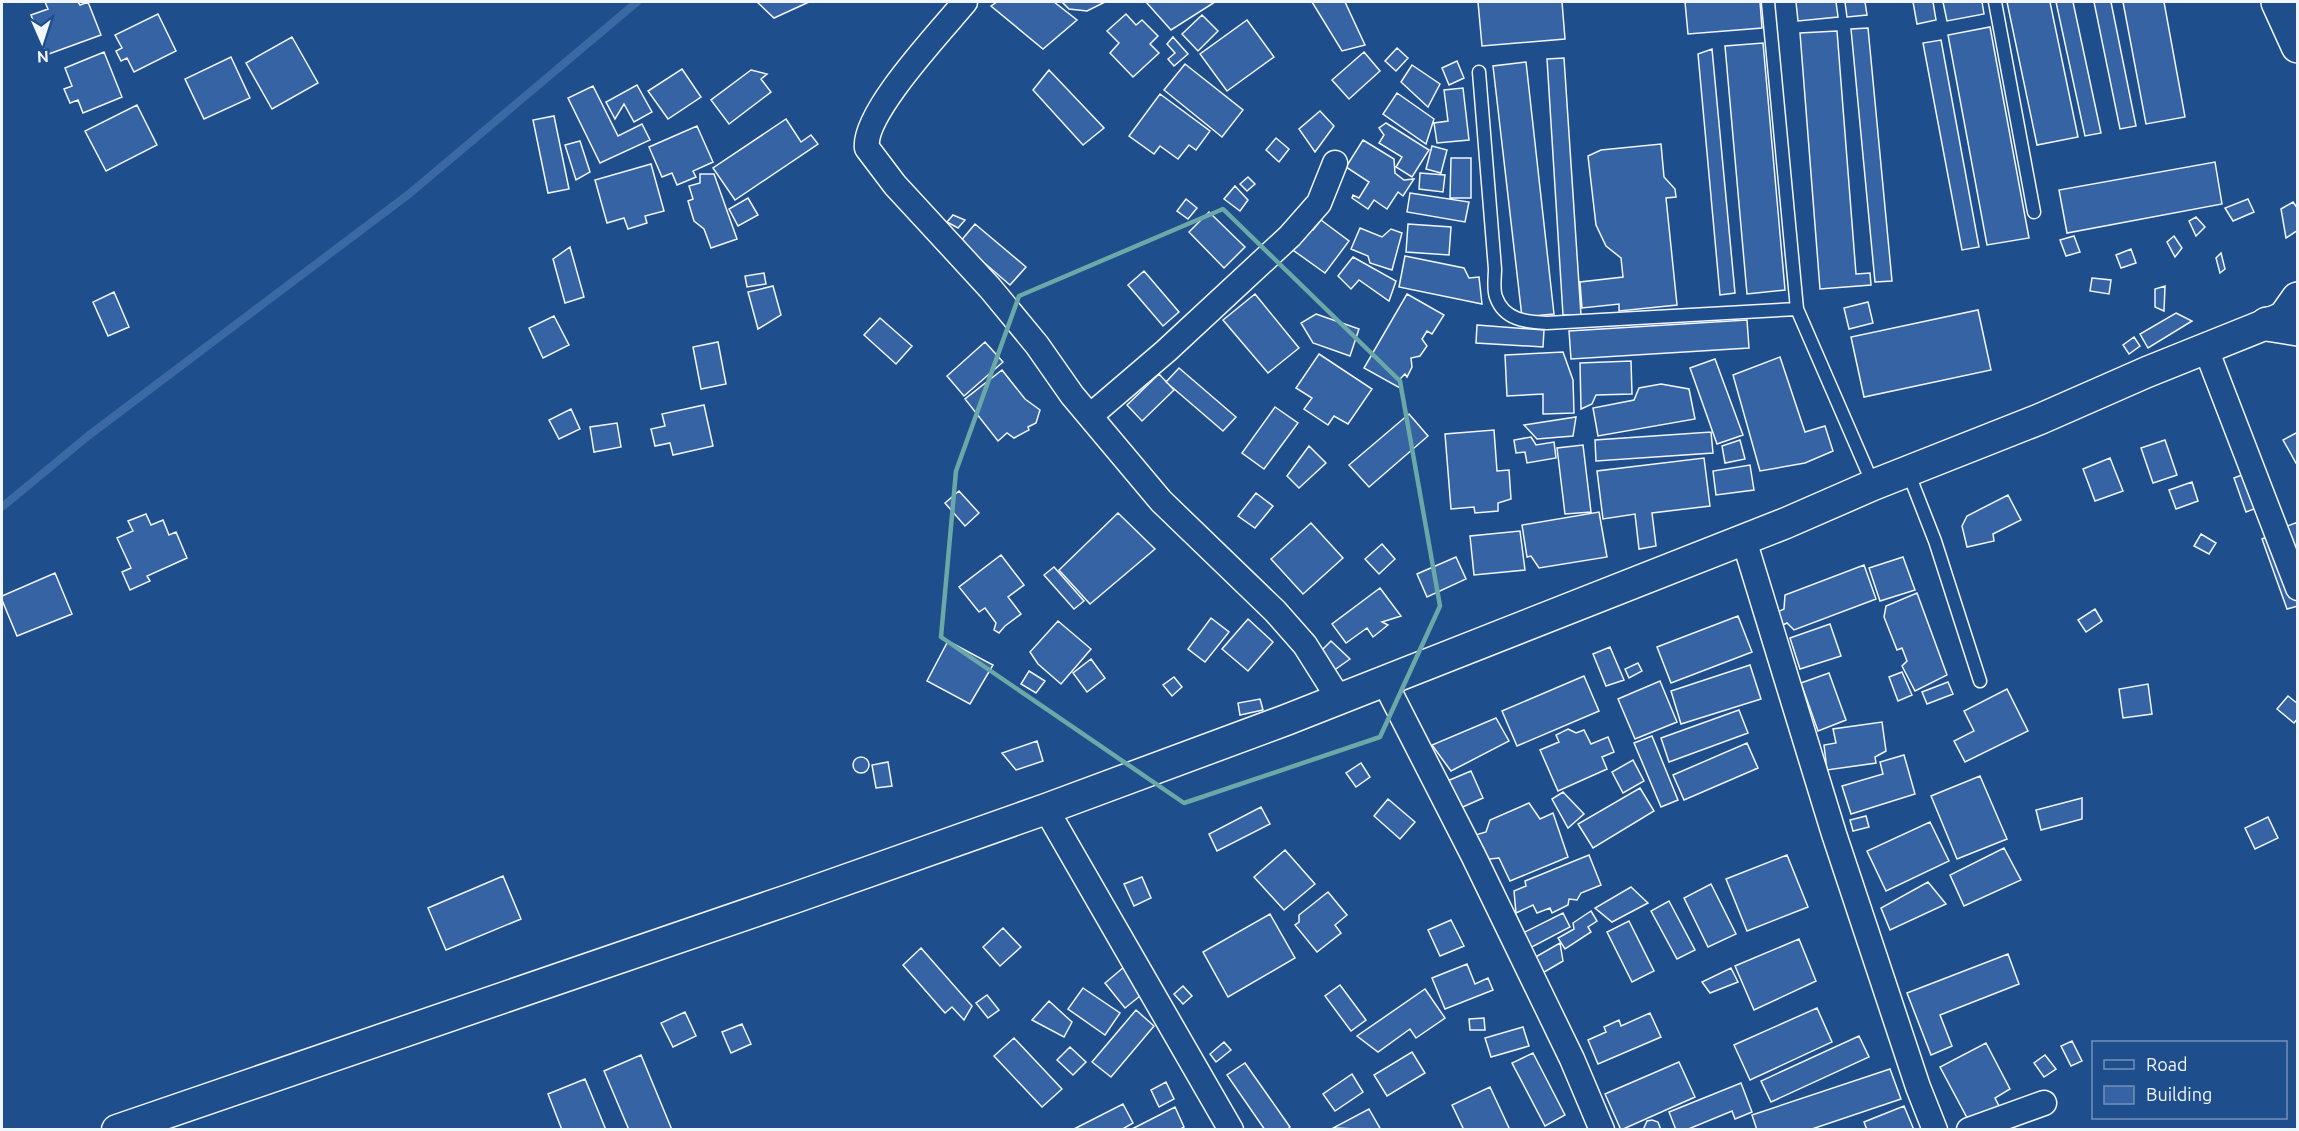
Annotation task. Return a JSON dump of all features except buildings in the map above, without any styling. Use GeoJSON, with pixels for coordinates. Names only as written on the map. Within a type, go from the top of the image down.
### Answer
{"type":"FeatureCollection","features":[{"type":"Feature","properties":{"kind":"main road"},"geometry":{"type":"LineString","coordinates":[[2278,2],[2298,46]]}},
{"type":"Feature","properties":{"kind":"street"},"geometry":{"type":"LineString","coordinates":[[965,2],[887,98],[870,126],[867,148],[895,185],[990,288],[1037,345],[1072,395],[1161,501],[1275,611],[1305,645],[1339,699]]}},
{"type":"Feature","properties":{"kind":"street"},"geometry":{"type":"LineString","coordinates":[[1090,416],[1166,351],[1290,236],[1319,203],[1335,163]]}},
{"type":"Feature","properties":{"kind":"street"},"geometry":{"type":"LineString","coordinates":[[117,1130],[150,1124],[1046,809],[1339,699],[1744,540],[1873,485],[2040,419],[2147,372],[2289,316]]}},
{"type":"Feature","properties":{"kind":"street"},"geometry":{"type":"LineString","coordinates":[[2206,349],[2298,588]]}},
{"type":"Feature","properties":{"kind":"street"},"geometry":{"type":"LineString","coordinates":[[1744,540],[1834,834],[1918,1087],[1935,1130]]}},
{"type":"Feature","properties":{"kind":"street"},"geometry":{"type":"LineString","coordinates":[[1384,681],[1473,855],[1572,1059],[1602,1130]]}},
{"type":"Feature","properties":{"kind":"street"},"geometry":{"type":"LineString","coordinates":[[1046,809],[1231,1130]]}},
{"type":"Feature","properties":{"kind":"street"},"geometry":{"type":"LineString","coordinates":[[1969,1130],[2044,1103]]}},
{"type":"Feature","properties":{"kind":"lane"},"geometry":{"type":"LineString","coordinates":[[1768,2],[1797,309],[1873,485]]}},
{"type":"Feature","properties":{"kind":"lane"},"geometry":{"type":"LineString","coordinates":[[1995,2],[2034,212]]}},
{"type":"Feature","properties":{"kind":"lane"},"geometry":{"type":"LineString","coordinates":[[1479,72],[1495,269],[1495,296],[1506,312],[1523,322],[1547,323],[1797,309]]}},
{"type":"Feature","properties":{"kind":"lane"},"geometry":{"type":"LineString","coordinates":[[1908,472],[1935,541],[1980,681]]}},
{"type":"Feature","properties":{"kind":"highlighted area"},"geometry":{"type":"Polygon","coordinates":[[[1223,209],[1400,381],[1440,606],[1380,737],[1184,803],[941,637],[956,471],[1019,296],[1223,209]]]}},
{"type":"Feature","properties":{"kind":"waterway"},"geometry":{"type":"LineString","coordinates":[[2,507],[88,436],[409,194],[637,2]]}}]}
